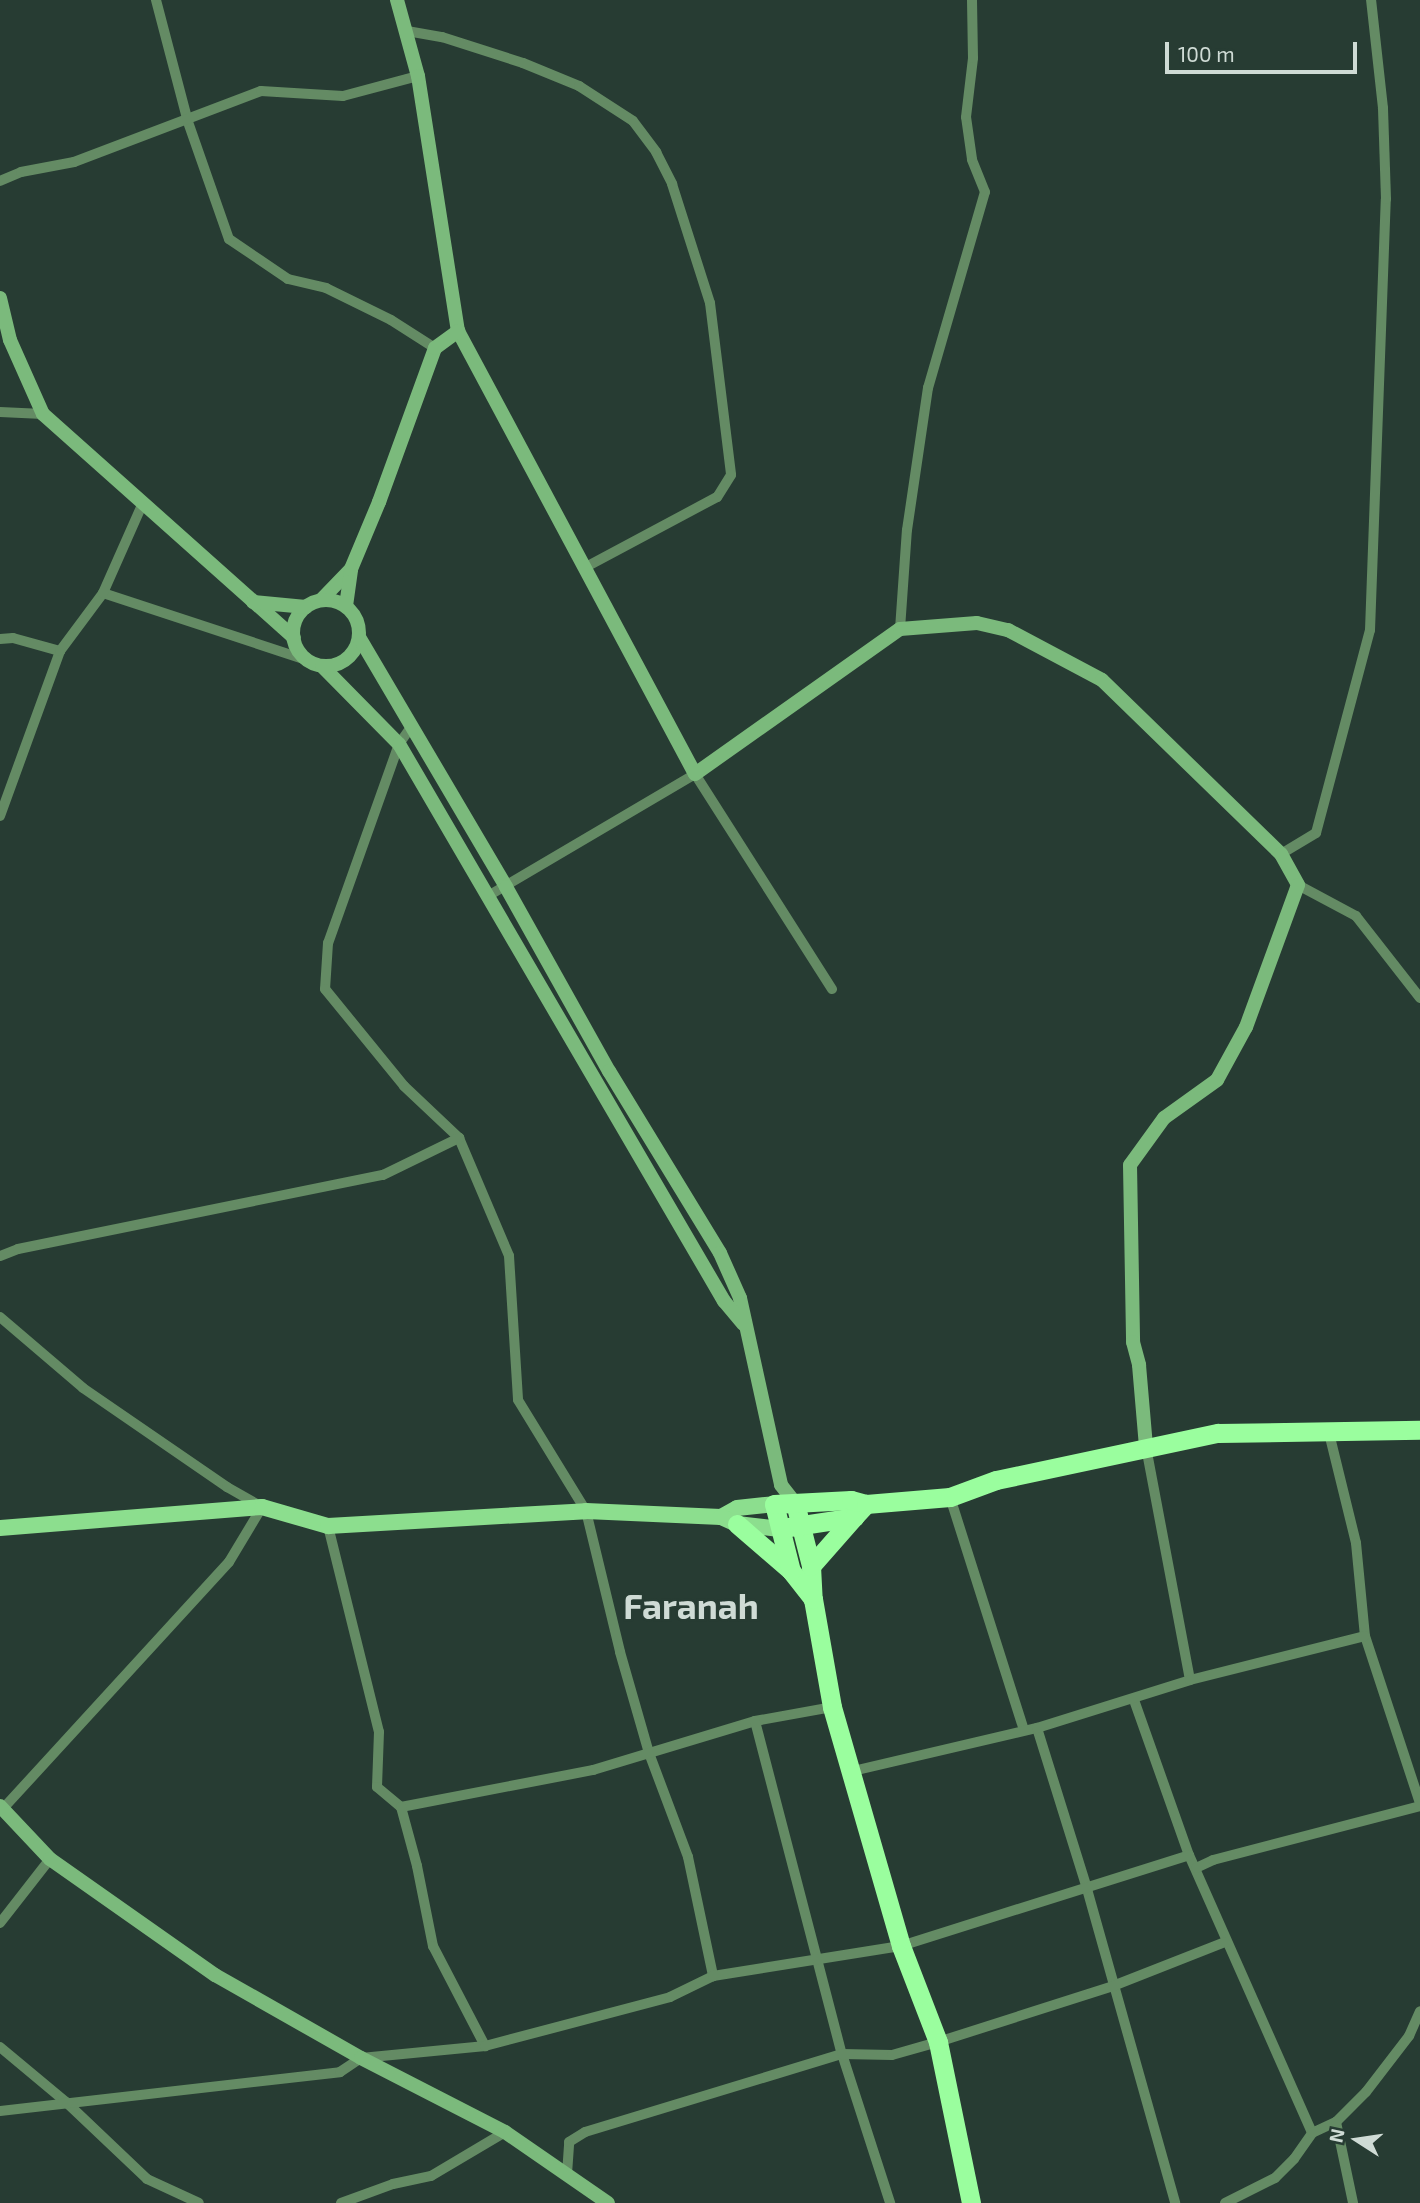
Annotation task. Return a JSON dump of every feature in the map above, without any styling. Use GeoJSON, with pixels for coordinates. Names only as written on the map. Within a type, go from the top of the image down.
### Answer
{"type":"FeatureCollection","features":[{"type":"Feature","properties":{"kind":"highway"},"geometry":{"type":"LineString","coordinates":[[780,1529],[860,1510],[950,1497],[996,1480],[1218,1433],[1283,1429],[1329,1433],[1420,1430]]}},
{"type":"Feature","properties":{"kind":"highway"},"geometry":{"type":"LineString","coordinates":[[778,1494],[795,1503],[851,1500],[860,1510]]}},
{"type":"Feature","properties":{"kind":"highway"},"geometry":{"type":"LineString","coordinates":[[778,1494],[780,1529],[791,1571]]}},
{"type":"Feature","properties":{"kind":"highway"},"geometry":{"type":"LineString","coordinates":[[795,1503],[811,1566],[813,1600],[832,1707],[853,1771],[901,1946],[938,2042],[971,2203]]}},
{"type":"Feature","properties":{"kind":"highway"},"geometry":{"type":"LineString","coordinates":[[811,1566],[860,1510]]}},
{"type":"Feature","properties":{"kind":"highway"},"geometry":{"type":"LineString","coordinates":[[729,1520],[791,1571],[813,1600]]}},
{"type":"Feature","properties":{"kind":"main road"},"geometry":{"type":"LineString","coordinates":[[397,0],[418,76],[458,331],[695,774],[835,678],[900,629],[977,623],[1008,630],[1102,680],[1281,854],[1298,885],[1246,1027],[1217,1080],[1164,1118],[1130,1166],[1133,1342],[1139,1365],[1146,1447]]}},
{"type":"Feature","properties":{"kind":"main road"},"geometry":{"type":"LineString","coordinates":[[0,298],[10,340],[43,414],[294,638],[307,660],[322,666],[399,744],[724,1301],[744,1325]]}},
{"type":"Feature","properties":{"kind":"main road"},"geometry":{"type":"LineString","coordinates":[[346,606],[351,569],[379,502],[435,348],[458,331]]}},
{"type":"Feature","properties":{"kind":"main road"},"geometry":{"type":"LineString","coordinates":[[294,638],[296,621],[306,607],[321,600],[351,569]]}},
{"type":"Feature","properties":{"kind":"main road"},"geometry":{"type":"LineString","coordinates":[[321,600],[346,606],[356,620],[359,637],[506,887],[609,1071],[720,1253],[740,1298],[744,1325],[764,1398],[778,1494],[737,1508],[729,1520]]}},
{"type":"Feature","properties":{"kind":"main road"},"geometry":{"type":"LineString","coordinates":[[253,602],[306,607]]}},
{"type":"Feature","properties":{"kind":"main road"},"geometry":{"type":"LineString","coordinates":[[322,666],[347,659],[359,637]]}},
{"type":"Feature","properties":{"kind":"main road"},"geometry":{"type":"LineString","coordinates":[[0,1528],[262,1507],[328,1526],[586,1511],[729,1520],[780,1529]]}},
{"type":"Feature","properties":{"kind":"main road"},"geometry":{"type":"LineString","coordinates":[[2,1807],[50,1859],[215,1975],[361,2058],[505,2132],[608,2203]]}},
{"type":"Feature","properties":{"kind":"street"},"geometry":{"type":"LineString","coordinates":[[156,0],[188,122],[229,239],[288,279],[326,288],[391,320],[435,348]]}},
{"type":"Feature","properties":{"kind":"street"},"geometry":{"type":"LineString","coordinates":[[900,629],[907,530],[928,388],[985,192],[972,159],[966,117],[973,58],[972,0]]}},
{"type":"Feature","properties":{"kind":"street"},"geometry":{"type":"LineString","coordinates":[[1281,854],[1316,833],[1370,629],[1386,199],[1383,108],[1371,0]]}},
{"type":"Feature","properties":{"kind":"street"},"geometry":{"type":"LineString","coordinates":[[407,31],[442,37],[523,63],[579,86],[633,121],[656,152],[672,184],[710,303],[731,475],[717,497],[584,568]]}},
{"type":"Feature","properties":{"kind":"street"},"geometry":{"type":"LineString","coordinates":[[0,181],[22,172],[75,162],[188,122],[261,92],[343,96],[418,76]]}},
{"type":"Feature","properties":{"kind":"street"},"geometry":{"type":"LineString","coordinates":[[0,412],[43,414]]}},
{"type":"Feature","properties":{"kind":"street"},"geometry":{"type":"LineString","coordinates":[[0,816],[60,651],[103,593],[142,505]]}},
{"type":"Feature","properties":{"kind":"street"},"geometry":{"type":"LineString","coordinates":[[103,593],[307,660]]}},
{"type":"Feature","properties":{"kind":"street"},"geometry":{"type":"LineString","coordinates":[[0,639],[13,638],[60,651]]}},
{"type":"Feature","properties":{"kind":"street"},"geometry":{"type":"LineString","coordinates":[[411,727],[399,744],[328,943],[325,989],[404,1086],[459,1138],[509,1256],[518,1400],[586,1511],[620,1653],[649,1753],[688,1857],[713,1976]]}},
{"type":"Feature","properties":{"kind":"street"},"geometry":{"type":"LineString","coordinates":[[488,896],[695,774],[832,989]]}},
{"type":"Feature","properties":{"kind":"street"},"geometry":{"type":"LineString","coordinates":[[1298,885],[1356,916],[1420,999]]}},
{"type":"Feature","properties":{"kind":"street"},"geometry":{"type":"LineString","coordinates":[[0,1256],[18,1249],[383,1175],[459,1138]]}},
{"type":"Feature","properties":{"kind":"street"},"geometry":{"type":"LineString","coordinates":[[0,1317],[83,1388],[227,1487],[262,1507],[229,1562],[2,1807]]}},
{"type":"Feature","properties":{"kind":"street"},"geometry":{"type":"LineString","coordinates":[[1196,1868],[1213,1860],[1420,1804],[1365,1636],[1356,1543],[1329,1433]]}},
{"type":"Feature","properties":{"kind":"street"},"geometry":{"type":"LineString","coordinates":[[1146,1447],[1190,1680]]}},
{"type":"Feature","properties":{"kind":"street"},"geometry":{"type":"LineString","coordinates":[[950,1497],[1024,1730]]}},
{"type":"Feature","properties":{"kind":"street"},"geometry":{"type":"LineString","coordinates":[[328,1526],[379,1732],[377,1787],[401,1807],[433,1946],[485,2046]]}},
{"type":"Feature","properties":{"kind":"street"},"geometry":{"type":"LineString","coordinates":[[853,1771],[1037,1728],[1134,1700],[1190,1680],[1365,1636]]}},
{"type":"Feature","properties":{"kind":"street"},"geometry":{"type":"LineString","coordinates":[[1134,1700],[1189,1855],[1225,1942],[1312,2133]]}},
{"type":"Feature","properties":{"kind":"street"},"geometry":{"type":"LineString","coordinates":[[401,1807],[593,1770],[755,1721],[832,1707]]}},
{"type":"Feature","properties":{"kind":"street"},"geometry":{"type":"LineString","coordinates":[[755,1721],[842,2054],[890,2203]]}},
{"type":"Feature","properties":{"kind":"street"},"geometry":{"type":"LineString","coordinates":[[1037,1728],[1087,1888],[1175,2203]]}},
{"type":"Feature","properties":{"kind":"street"},"geometry":{"type":"LineString","coordinates":[[0,2111],[340,2072],[361,2058],[485,2046],[670,1997],[713,1976],[901,1946],[1189,1855]]}},
{"type":"Feature","properties":{"kind":"street"},"geometry":{"type":"LineString","coordinates":[[0,1923],[50,1859]]}},
{"type":"Feature","properties":{"kind":"street"},"geometry":{"type":"LineString","coordinates":[[566,2174],[569,2142],[585,2132],[842,2054],[892,2055],[938,2042],[1113,1986],[1225,1942]]}},
{"type":"Feature","properties":{"kind":"street"},"geometry":{"type":"LineString","coordinates":[[1225,2203],[1275,2178],[1294,2159],[1312,2133],[1336,2122],[1415,2038],[1420,2011]]}},
{"type":"Feature","properties":{"kind":"street"},"geometry":{"type":"LineString","coordinates":[[0,2047],[66,2102],[147,2179],[199,2203]]}},
{"type":"Feature","properties":{"kind":"street"},"geometry":{"type":"LineString","coordinates":[[1336,2122],[1353,2203]]}},
{"type":"Feature","properties":{"kind":"street"},"geometry":{"type":"LineString","coordinates":[[341,2203],[393,2184],[431,2176],[505,2132]]}},
{"type":"Feature","properties":{"kind":"district","name":"Faranah"},"geometry":{"type":"Point","coordinates":[691,1605]}}]}
